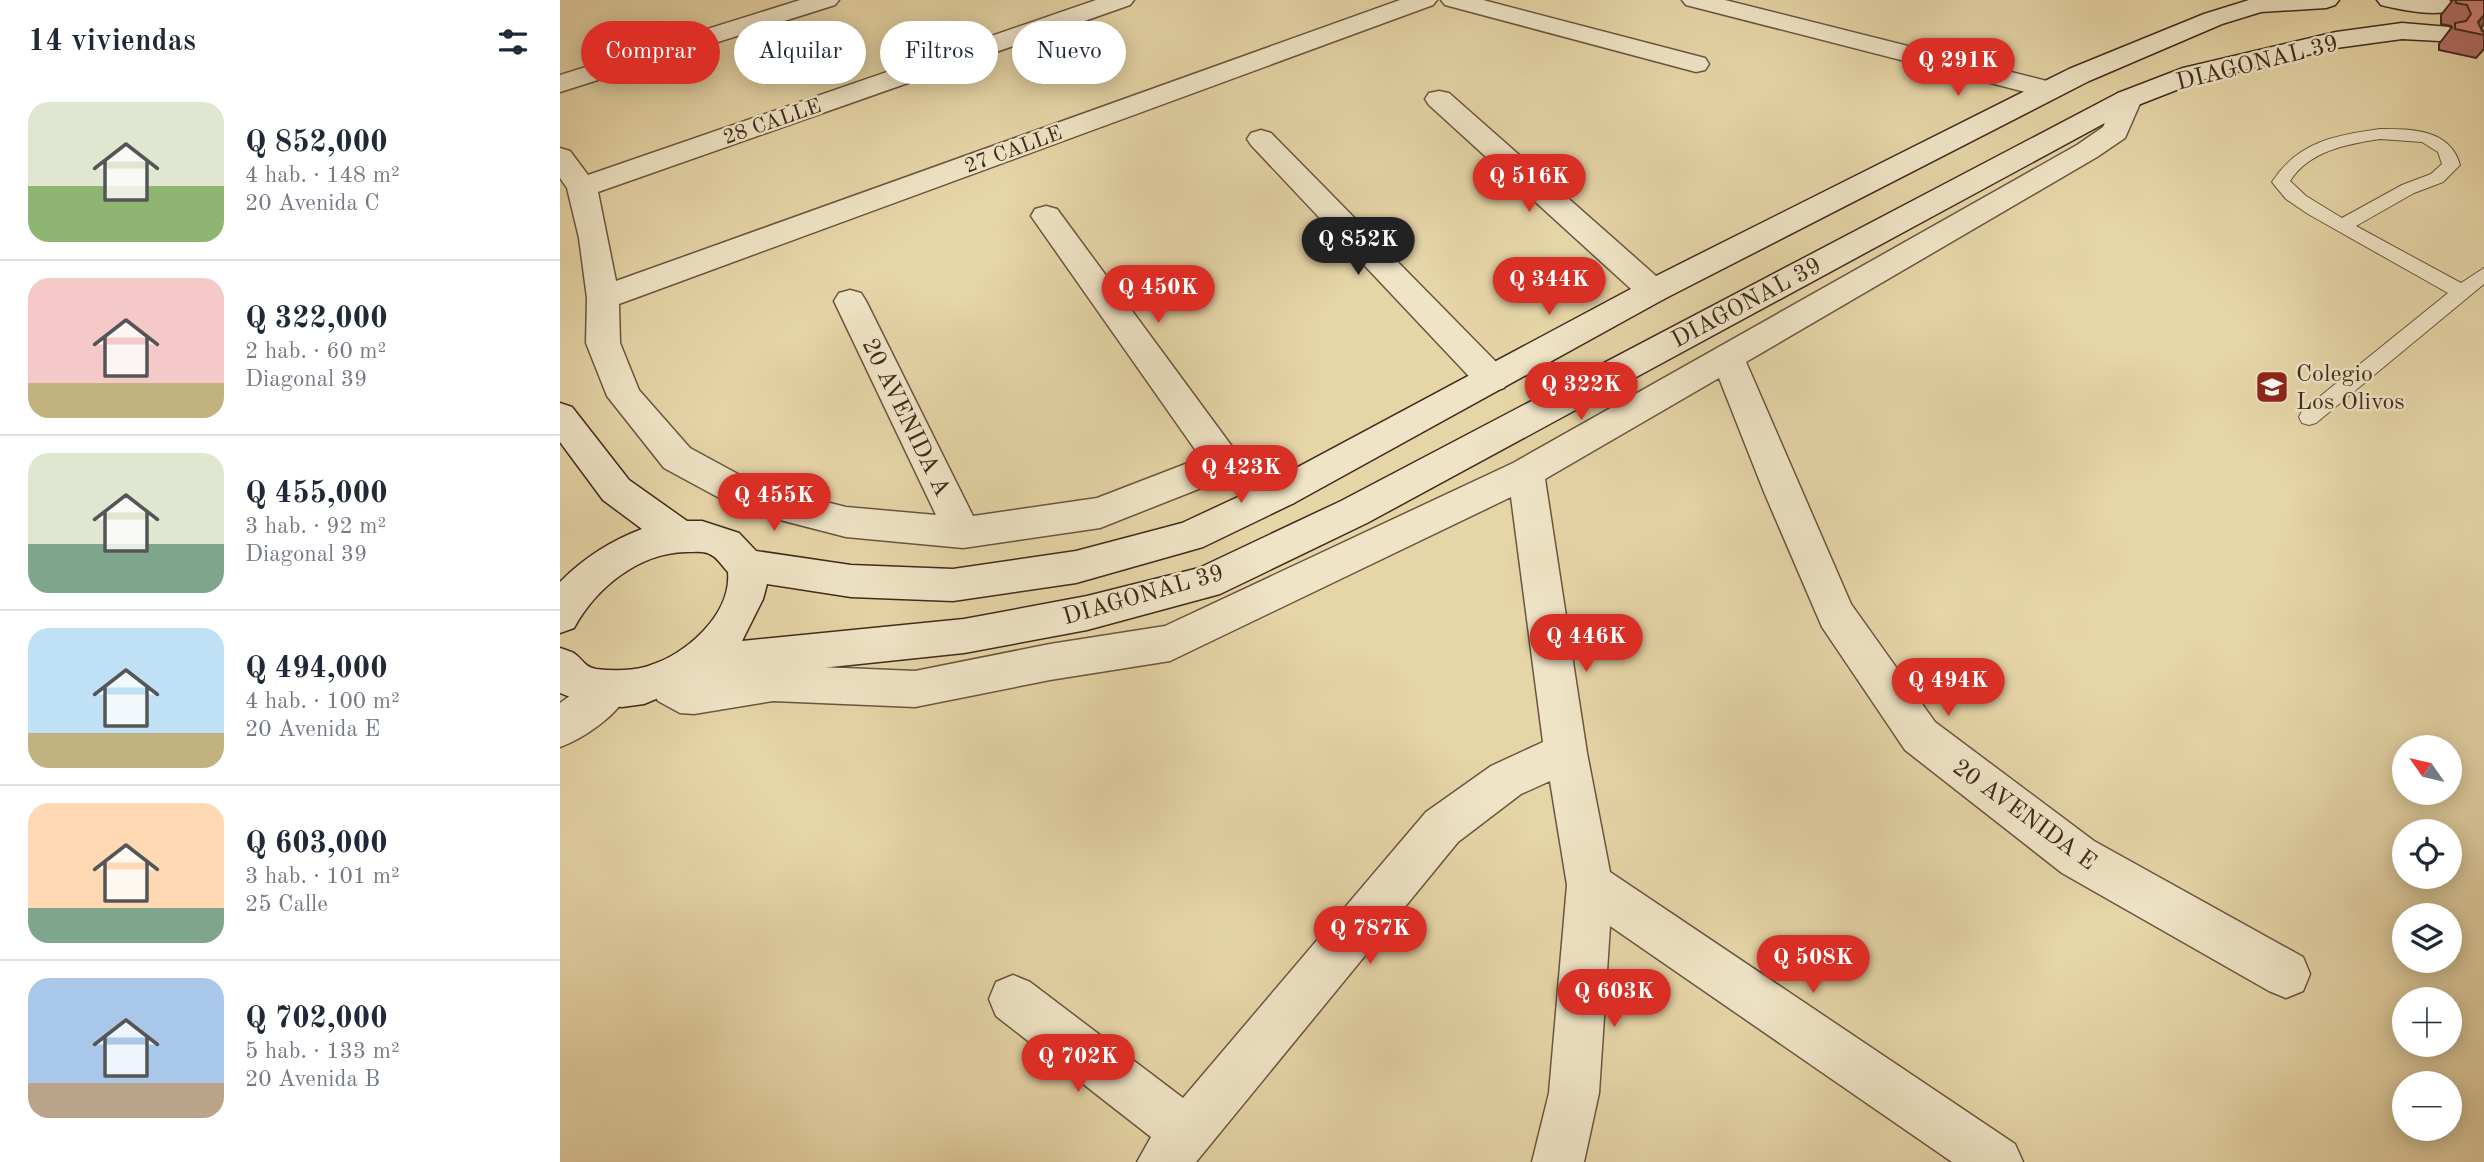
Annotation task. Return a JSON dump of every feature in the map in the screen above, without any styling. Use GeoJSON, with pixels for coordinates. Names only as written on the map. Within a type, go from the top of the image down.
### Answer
{"type":"FeatureCollection","features":[{"type":"Feature","properties":{"kind":"street"},"geometry":{"type":"LineString","coordinates":[[560,84],[826,0]]}},
{"type":"Feature","properties":{"kind":"street","name":"28 CALLE"},"geometry":{"type":"LineString","coordinates":[[582,187],[1121,0]]}},
{"type":"Feature","properties":{"kind":"street","name":"27 CALLE"},"geometry":{"type":"LineString","coordinates":[[603,298],[1424,0]]}},
{"type":"Feature","properties":{"kind":"street"},"geometry":{"type":"LineString","coordinates":[[1454,0],[1696,64]]}},
{"type":"Feature","properties":{"kind":"street"},"geometry":{"type":"LineString","coordinates":[[1695,0],[2049,90]]}},
{"type":"Feature","properties":{"kind":"street","name":"DIAGONAL 39"},"geometry":{"type":"LineString","coordinates":[[746,565],[851,580],[953,585],[1076,567],[1190,536],[1281,493],[1653,291],[2049,90],[2143,46],[2238,38],[2336,40],[2402,31],[2441,20],[2390,0]]}},
{"type":"Feature","properties":{"kind":"street"},"geometry":{"type":"LineString","coordinates":[[2313,1],[2336,40]]}},
{"type":"Feature","properties":{"kind":"street","name":"DIAGONAL 39"},"geometry":{"type":"LineString","coordinates":[[678,671],[964,636],[1087,613],[1206,582],[1354,512],[2128,99],[2193,74],[2238,38],[2259,5],[2313,1]]}},
{"type":"Feature","properties":{"kind":"street"},"geometry":{"type":"LineString","coordinates":[[1952,65],[1982,88],[1991,110],[1989,121]]}},
{"type":"Feature","properties":{"kind":"street"},"geometry":{"type":"LineString","coordinates":[[1439,99],[1653,291]]}},
{"type":"Feature","properties":{"kind":"street"},"geometry":{"type":"LineString","coordinates":[[678,671],[672,688],[680,694],[773,683],[915,689],[1049,662],[1170,643],[1525,473],[2102,142],[2115,132],[2128,99]]}},
{"type":"Feature","properties":{"kind":"street"},"geometry":{"type":"LineString","coordinates":[[1261,139],[1492,379]]}},
{"type":"Feature","properties":{"kind":"street"},"geometry":{"type":"LineString","coordinates":[[560,157],[582,187],[594,238],[603,298],[603,343],[624,396],[677,458],[749,498],[846,522],[963,533],[1100,513],[1226,466]]}},
{"type":"Feature","properties":{"kind":"street"},"geometry":{"type":"LineString","coordinates":[[1046,216],[1226,466],[1281,493]]}},
{"type":"Feature","properties":{"kind":"street","name":"20 AVENIDA A"},"geometry":{"type":"LineString","coordinates":[[850,301],[963,533]]}},
{"type":"Feature","properties":{"kind":"street","name":"20 AVENIDA E"},"geometry":{"type":"LineString","coordinates":[[1727,356],[1782,492],[1836,614],[1920,736],[2078,858],[2286,974]]}},
{"type":"Feature","properties":{"kind":"street"},"geometry":{"type":"LineString","coordinates":[[560,416],[616,490],[678,536]]}},
{"type":"Feature","properties":{"kind":"street"},"geometry":{"type":"LineString","coordinates":[[1525,473],[1566,753],[1590,885],[1574,1093],[1559,1162]]}},
{"type":"Feature","properties":{"kind":"street"},"geometry":{"type":"LineString","coordinates":[[560,666],[566,675],[585,686],[610,690],[639,686],[678,671],[719,641],[739,615],[748,588],[746,565],[732,547],[709,537],[678,536],[645,544],[612,560],[583,583],[561,610]]}},
{"type":"Feature","properties":{"kind":"street"},"geometry":{"type":"LineString","coordinates":[[560,728],[610,690]]}},
{"type":"Feature","properties":{"kind":"street"},"geometry":{"type":"LineString","coordinates":[[1013,999],[1175,1148],[1442,827],[1506,780],[1566,753]]}},
{"type":"Feature","properties":{"kind":"street"},"geometry":{"type":"LineString","coordinates":[[1590,885],[1997,1162]]}},
{"type":"Feature","properties":{"kind":"lane"},"geometry":{"type":"LineString","coordinates":[[2342,226],[2408,189],[2437,178],[2451,165],[2448,153],[2442,145],[2413,134],[2364,135],[2335,142],[2295,162],[2284,172],[2281,182],[2287,190],[2342,226],[2462,292]]}},
{"type":"Feature","properties":{"kind":"lane"},"geometry":{"type":"LineString","coordinates":[[2309,417],[2484,274]]}},
{"type":"Feature","properties":{"kind":"building"},"geometry":{"type":"Polygon","coordinates":[[[2456,0],[2484,0],[2484,15],[2478,22],[2484,35],[2455,29],[2455,23],[2466,21],[2471,14],[2467,5],[2456,3],[2456,0]]]}},
{"type":"Feature","properties":{"kind":"place","name":"Colegio Los Olivos"},"geometry":{"type":"Point","coordinates":[2272,387]}}]}
